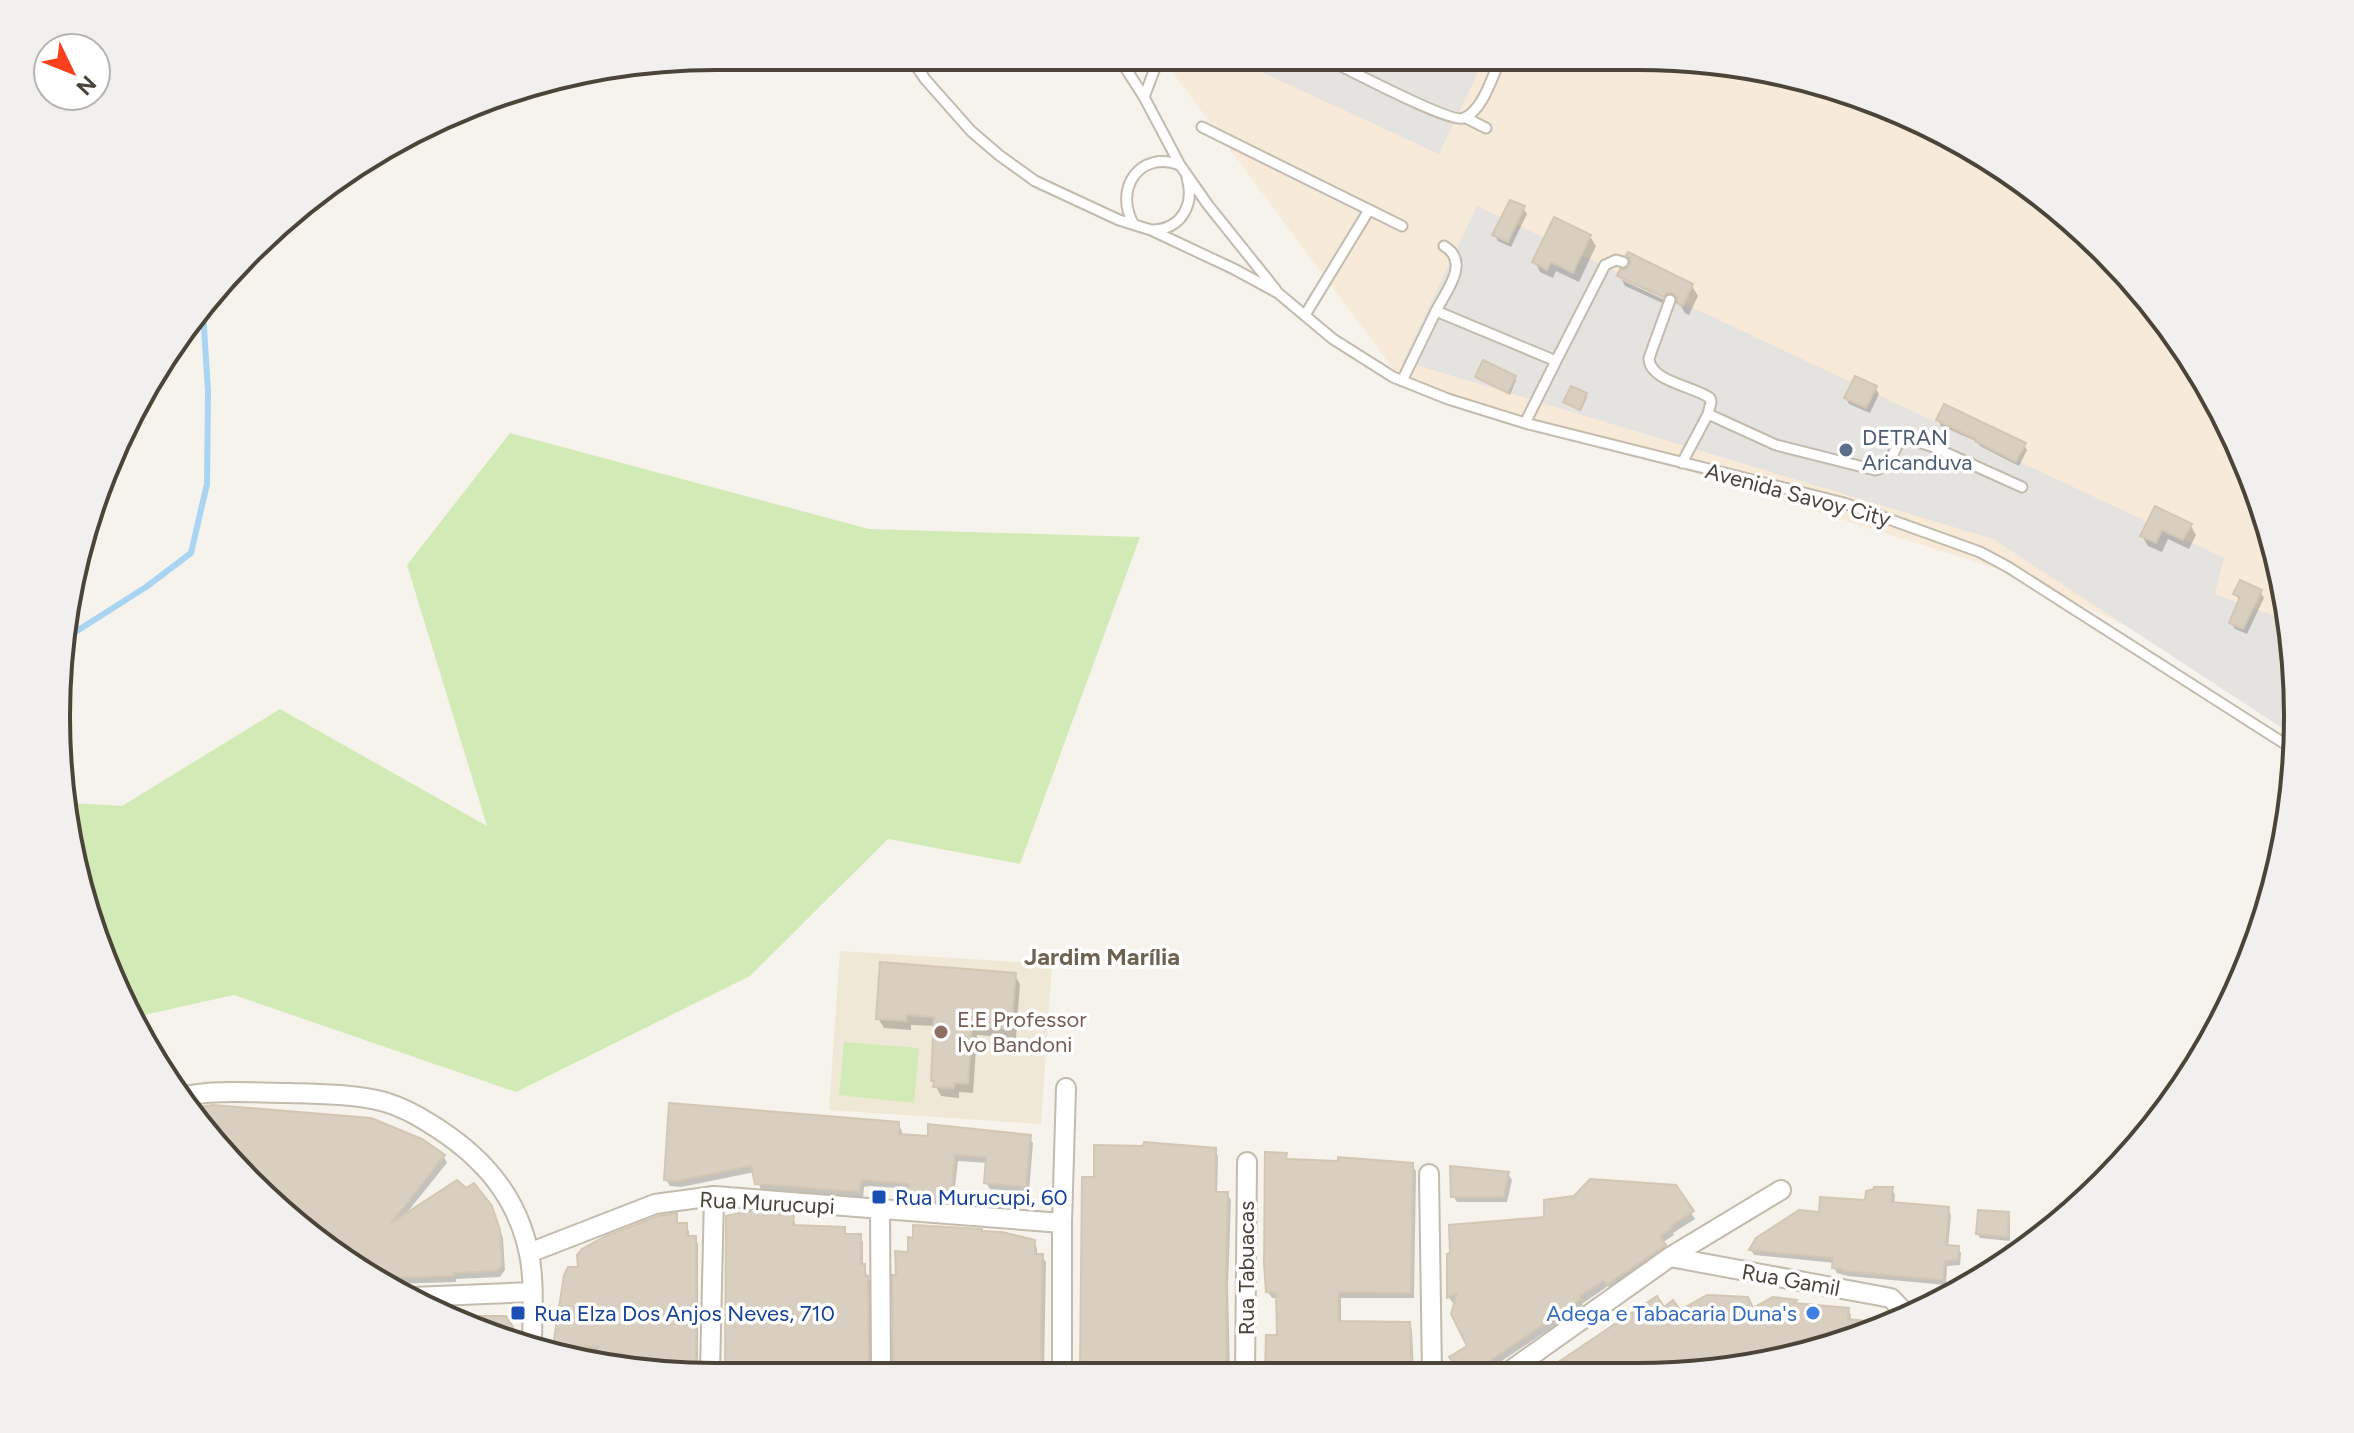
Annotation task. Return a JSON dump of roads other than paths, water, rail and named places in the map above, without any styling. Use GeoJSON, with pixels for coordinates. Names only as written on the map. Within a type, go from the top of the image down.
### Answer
{"type":"FeatureCollection","features":[{"type":"Feature","properties":{"kind":"street"},"geometry":{"type":"LineString","coordinates":[[1062,1363],[1066,1088]]}},
{"type":"Feature","properties":{"kind":"street"},"geometry":{"type":"LineString","coordinates":[[194,1096],[332,1094],[385,1102],[410,1111],[448,1134],[477,1157],[498,1180],[519,1222],[529,1253],[532,1336]]}},
{"type":"Feature","properties":{"kind":"street","name":"Rua Tabuacas"},"geometry":{"type":"LineString","coordinates":[[1245,1363],[1247,1162]]}},
{"type":"Feature","properties":{"kind":"street"},"geometry":{"type":"LineString","coordinates":[[1429,1174],[1432,1363]]}},
{"type":"Feature","properties":{"kind":"street"},"geometry":{"type":"LineString","coordinates":[[1521,1363],[1670,1257],[1781,1190]]}},
{"type":"Feature","properties":{"kind":"street"},"geometry":{"type":"LineString","coordinates":[[710,1363],[714,1196]]}},
{"type":"Feature","properties":{"kind":"street","name":"Rua Murucupi"},"geometry":{"type":"LineString","coordinates":[[529,1253],[655,1204],[714,1196],[1062,1223]]}},
{"type":"Feature","properties":{"kind":"street"},"geometry":{"type":"LineString","coordinates":[[880,1209],[881,1363]]}},
{"type":"Feature","properties":{"kind":"street","name":"Rua Gamil"},"geometry":{"type":"LineString","coordinates":[[1670,1257],[1891,1298],[1900,1307]]}},
{"type":"Feature","properties":{"kind":"street"},"geometry":{"type":"LineString","coordinates":[[431,1296],[532,1292]]}},
{"type":"Feature","properties":{"kind":"lane"},"geometry":{"type":"LineString","coordinates":[[919,70],[971,131],[1035,181],[1119,220],[1151,230],[1278,293]]}},
{"type":"Feature","properties":{"kind":"lane"},"geometry":{"type":"LineString","coordinates":[[1127,70],[1208,205],[1278,293]]}},
{"type":"Feature","properties":{"kind":"lane"},"geometry":{"type":"LineString","coordinates":[[1144,97],[1154,70]]}},
{"type":"Feature","properties":{"kind":"lane"},"geometry":{"type":"LineString","coordinates":[[1350,70],[1459,120],[1466,118],[1479,104],[1495,70]]}},
{"type":"Feature","properties":{"kind":"lane"},"geometry":{"type":"LineString","coordinates":[[1466,118],[1486,128]]}},
{"type":"Feature","properties":{"kind":"lane"},"geometry":{"type":"LineString","coordinates":[[1202,127],[1402,226]]}},
{"type":"Feature","properties":{"kind":"lane"},"geometry":{"type":"LineString","coordinates":[[1133,223],[1128,215],[1126,195],[1133,177],[1148,164],[1167,160],[1183,168],[1191,198],[1185,213],[1174,224],[1151,230]]}},
{"type":"Feature","properties":{"kind":"lane"},"geometry":{"type":"LineString","coordinates":[[1305,315],[1369,210]]}},
{"type":"Feature","properties":{"kind":"lane"},"geometry":{"type":"LineString","coordinates":[[1402,381],[1455,274],[1455,255],[1444,246]]}},
{"type":"Feature","properties":{"kind":"lane"},"geometry":{"type":"LineString","coordinates":[[1525,423],[1605,265],[1611,260],[1623,262]]}},
{"type":"Feature","properties":{"kind":"lane","name":"Avenida Savoy City"},"geometry":{"type":"LineString","coordinates":[[1278,293],[1333,339],[1393,377],[1448,399],[1525,423],[1844,503],[1980,552],[2283,743]]}},
{"type":"Feature","properties":{"kind":"lane"},"geometry":{"type":"LineString","coordinates":[[1670,300],[1649,365],[1657,375],[1710,398],[1711,402],[1708,414],[1682,463]]}},
{"type":"Feature","properties":{"kind":"lane"},"geometry":{"type":"LineString","coordinates":[[1436,311],[1556,361]]}},
{"type":"Feature","properties":{"kind":"lane"},"geometry":{"type":"LineString","coordinates":[[1708,414],[1776,445],[1875,470],[1885,466],[1901,437],[1931,446],[2022,487]]}},
{"type":"Feature","properties":{"kind":"waterway"},"geometry":{"type":"LineString","coordinates":[[76,632],[146,587],[191,553],[207,484],[208,392],[204,323]]}},
{"type":"Feature","properties":{"kind":"place","name":"DETRAN Aricanduva"},"geometry":{"type":"Point","coordinates":[1846,450]}},
{"type":"Feature","properties":{"kind":"place","name":"E.E Professor Ivo Bandoni"},"geometry":{"type":"Point","coordinates":[941,1032]}},
{"type":"Feature","properties":{"kind":"place","name":"Rua Murucupi, 60"},"geometry":{"type":"Point","coordinates":[879,1197]}},
{"type":"Feature","properties":{"kind":"place","name":"Rua Elza Dos Anjos Neves, 710"},"geometry":{"type":"Point","coordinates":[518,1313]}},
{"type":"Feature","properties":{"kind":"place","name":"Adega e Tabacaria Duna's"},"geometry":{"type":"Point","coordinates":[1813,1313]}},
{"type":"Feature","properties":{"kind":"district","name":"Jardim Marília"},"geometry":{"type":"Point","coordinates":[1102,956]}}]}
